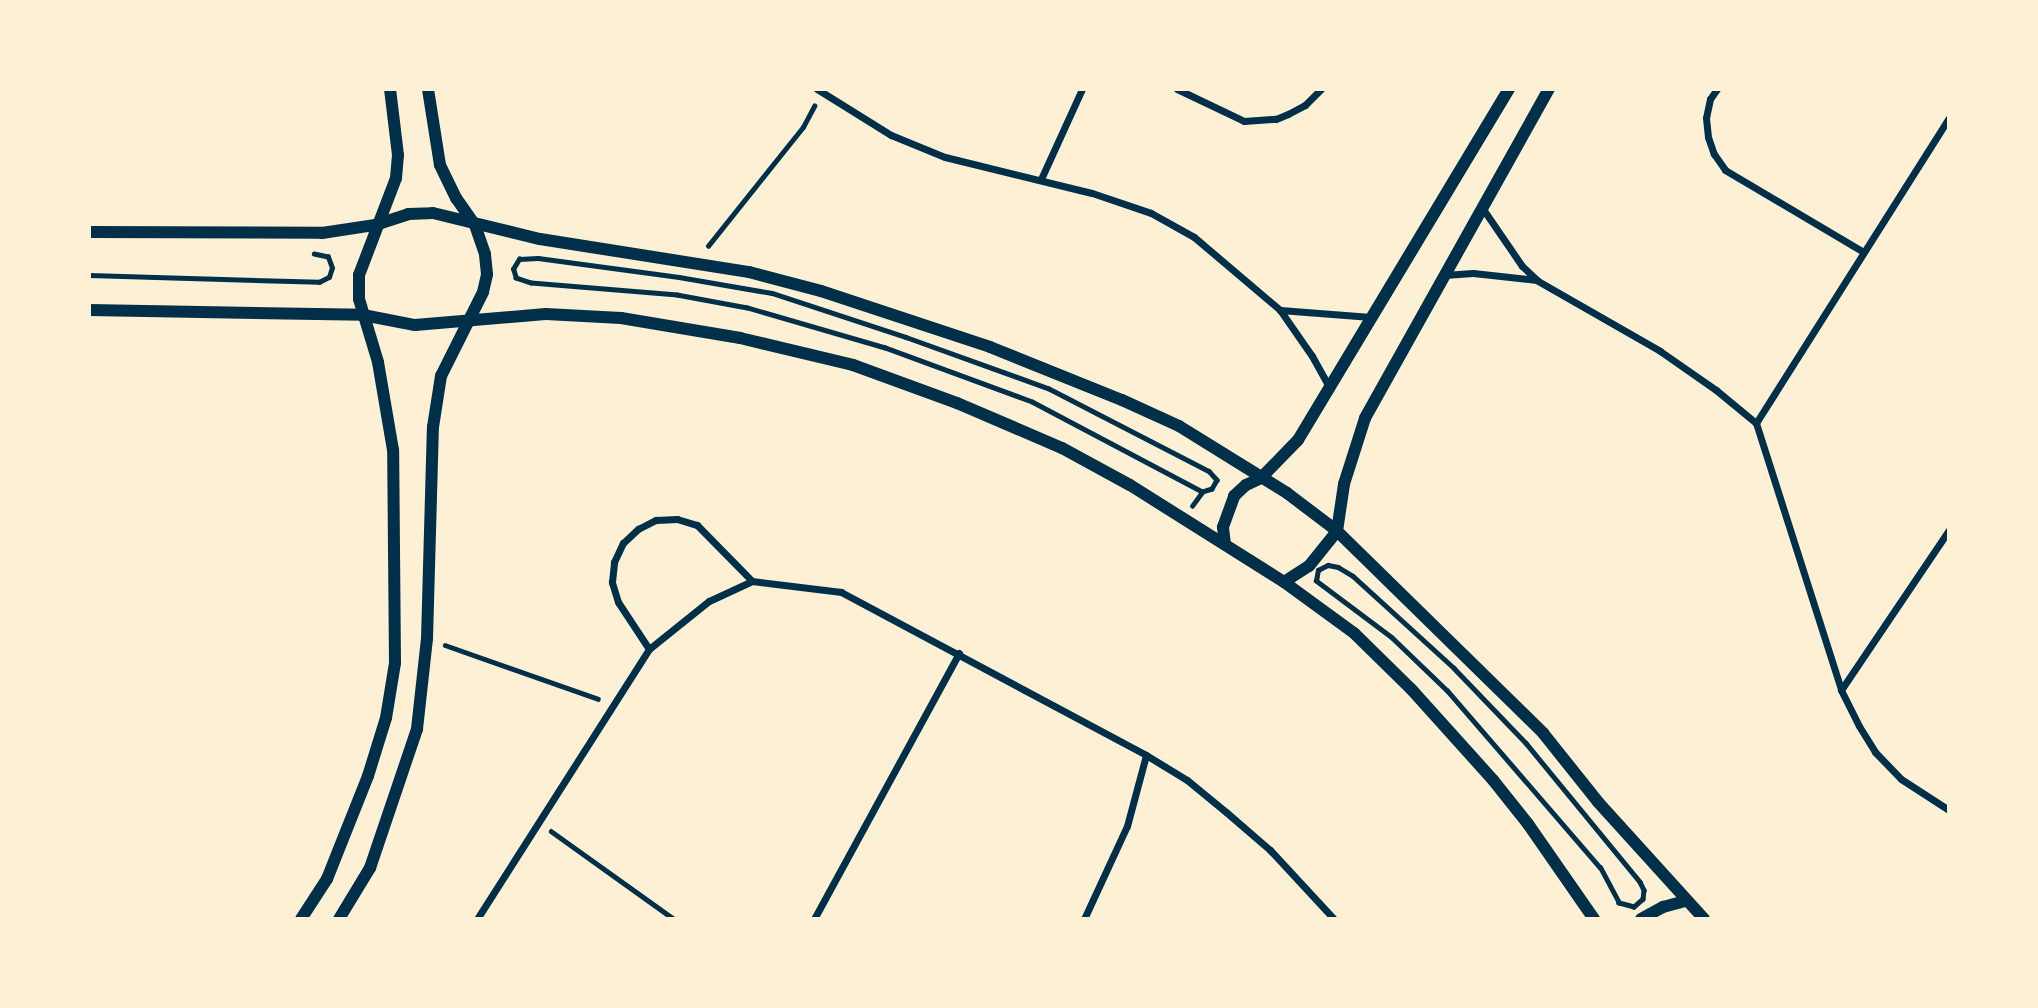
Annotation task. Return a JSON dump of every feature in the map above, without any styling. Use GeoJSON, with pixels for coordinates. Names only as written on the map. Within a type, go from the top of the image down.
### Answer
{"type":"FeatureCollection","features":[{"type":"Feature","properties":{"kind":"street"},"geometry":{"type":"LineString","coordinates":[[300,919],[327,879],[368,776],[386,718],[395,663],[393,450],[377,362],[363,315],[359,275],[375,225],[391,197],[398,155],[390,89]]}},
{"type":"Feature","properties":{"kind":"street"},"geometry":{"type":"LineString","coordinates":[[339,919],[370,868],[417,729],[427,639],[433,427],[440,376],[483,292],[487,274],[485,254],[475,225],[456,198],[440,165],[428,89]]}},
{"type":"Feature","properties":{"kind":"street"},"geometry":{"type":"LineString","coordinates":[[1041,179],[1082,89]]}},
{"type":"Feature","properties":{"kind":"street"},"geometry":{"type":"LineString","coordinates":[[1177,89],[1244,121],[1262,121],[1288,114],[1305,105],[1321,89]]}},
{"type":"Feature","properties":{"kind":"street"},"geometry":{"type":"LineString","coordinates":[[1225,544],[1223,527],[1230,504],[1246,485],[1261,478],[1298,440],[1509,89]]}},
{"type":"Feature","properties":{"kind":"street"},"geometry":{"type":"LineString","coordinates":[[1284,582],[1309,566],[1337,531],[1344,484],[1365,418],[1549,89]]}},
{"type":"Feature","properties":{"kind":"street"},"geometry":{"type":"LineString","coordinates":[[1717,89],[1710,99],[1706,118],[1708,137],[1714,154],[1725,170],[1863,251]]}},
{"type":"Feature","properties":{"kind":"street"},"geometry":{"type":"LineString","coordinates":[[821,90],[891,135],[945,157],[1041,179],[1151,213],[1194,237],[1280,310],[1312,356],[1330,389]]}},
{"type":"Feature","properties":{"kind":"street"},"geometry":{"type":"LineString","coordinates":[[1756,423],[1949,118]]}},
{"type":"Feature","properties":{"kind":"street"},"geometry":{"type":"LineString","coordinates":[[1483,209],[1522,266],[1538,281],[1660,351],[1716,390],[1756,423],[1841,690],[1875,752],[1901,779],[1949,810]]}},
{"type":"Feature","properties":{"kind":"street"},"geometry":{"type":"LineString","coordinates":[[89,232],[322,233],[375,225],[408,214],[433,212],[475,225],[749,272],[821,291],[990,347],[1179,426],[1337,531],[1544,733],[1598,802],[1703,919]]}},
{"type":"Feature","properties":{"kind":"street"},"geometry":{"type":"LineString","coordinates":[[1444,275],[1473,273],[1538,281]]}},
{"type":"Feature","properties":{"kind":"street"},"geometry":{"type":"LineString","coordinates":[[89,310],[363,315],[415,325],[546,314],[621,318],[740,338],[853,365],[957,403],[1062,448],[1130,485],[1284,582],[1354,633],[1412,690],[1519,813],[1594,919]]}},
{"type":"Feature","properties":{"kind":"street"},"geometry":{"type":"LineString","coordinates":[[1280,310],[1371,317]]}},
{"type":"Feature","properties":{"kind":"street"},"geometry":{"type":"LineString","coordinates":[[649,649],[618,602],[612,582],[618,552],[638,528],[656,520],[677,519],[697,525],[752,581]]}},
{"type":"Feature","properties":{"kind":"street"},"geometry":{"type":"LineString","coordinates":[[1841,690],[1949,530]]}},
{"type":"Feature","properties":{"kind":"street"},"geometry":{"type":"LineString","coordinates":[[477,919],[616,705],[649,649],[709,601],[752,581],[841,592],[1146,755],[1188,780],[1270,850],[1334,919]]}},
{"type":"Feature","properties":{"kind":"street"},"geometry":{"type":"LineString","coordinates":[[814,919],[959,653]]}},
{"type":"Feature","properties":{"kind":"street"},"geometry":{"type":"LineString","coordinates":[[1084,919],[1127,826],[1146,755]]}},
{"type":"Feature","properties":{"kind":"street"},"geometry":{"type":"LineString","coordinates":[[1641,919],[1663,907],[1686,901]]}},
{"type":"Feature","properties":{"kind":"path"},"geometry":{"type":"LineString","coordinates":[[693,263],[803,127],[821,90]]}},
{"type":"Feature","properties":{"kind":"path"},"geometry":{"type":"LineString","coordinates":[[89,275],[304,282],[319,282],[329,277],[332,268],[328,257],[305,254]]}},
{"type":"Feature","properties":{"kind":"path"},"geometry":{"type":"LineString","coordinates":[[1328,565],[1338,567],[1353,576],[1454,668],[1525,743],[1640,882],[1644,890],[1643,899],[1634,907],[1619,903],[1600,868],[1447,691],[1392,638],[1316,581],[1318,570],[1328,565]]}},
{"type":"Feature","properties":{"kind":"path"},"geometry":{"type":"LineString","coordinates":[[427,639],[616,705]]}},
{"type":"Feature","properties":{"kind":"path"},"geometry":{"type":"LineString","coordinates":[[539,823],[674,919]]}}]}
